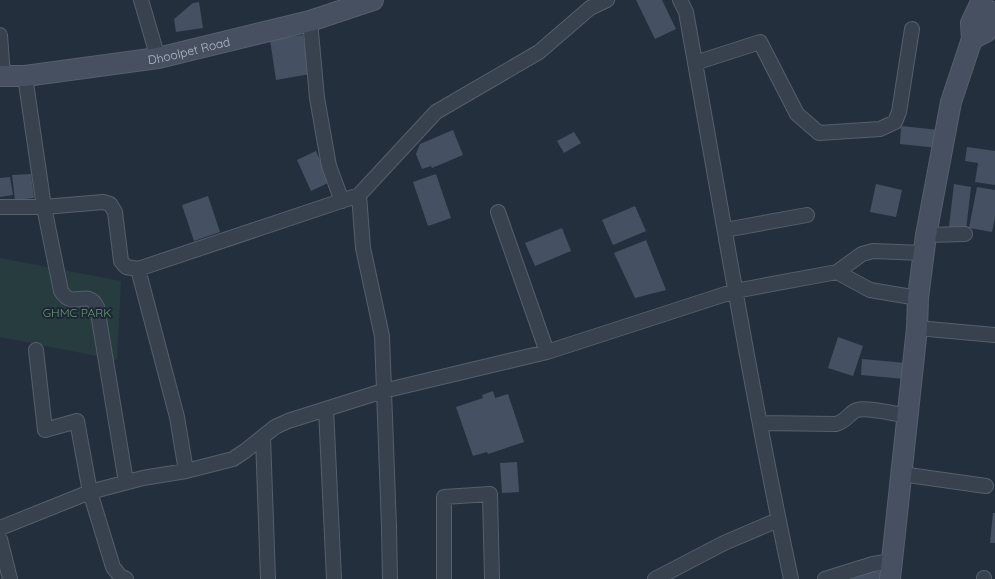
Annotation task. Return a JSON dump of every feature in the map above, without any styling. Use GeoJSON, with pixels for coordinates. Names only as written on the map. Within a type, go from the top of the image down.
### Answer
{"type":"FeatureCollection","features":[{"type":"Feature","properties":{"kind":"main road","name":"Dhoolpet Road"},"geometry":{"type":"LineString","coordinates":[[2,76],[25,76],[158,58],[310,21],[342,5],[373,0]]}},
{"type":"Feature","properties":{"kind":"main road"},"geometry":{"type":"LineString","coordinates":[[891,570],[917,328],[918,298],[924,244],[951,102],[972,39],[971,23],[982,0]]}},
{"type":"Feature","properties":{"kind":"main road"},"geometry":{"type":"LineString","coordinates":[[972,39],[986,32],[995,12]]}},
{"type":"Feature","properties":{"kind":"street"},"geometry":{"type":"LineString","coordinates":[[140,0],[158,58]]}},
{"type":"Feature","properties":{"kind":"street"},"geometry":{"type":"LineString","coordinates":[[0,207],[44,207],[103,202],[110,204],[115,212],[121,261],[126,267],[138,269],[342,201],[359,195],[436,112],[539,52],[590,8],[607,0]]}},
{"type":"Feature","properties":{"kind":"street"},"geometry":{"type":"LineString","coordinates":[[680,0],[686,12],[735,292],[778,520],[791,579]]}},
{"type":"Feature","properties":{"kind":"street"},"geometry":{"type":"LineString","coordinates":[[310,21],[317,98],[327,158],[342,201]]}},
{"type":"Feature","properties":{"kind":"street"},"geometry":{"type":"LineString","coordinates":[[695,63],[760,42],[797,114],[819,133],[880,129],[895,122],[900,112],[912,29]]}},
{"type":"Feature","properties":{"kind":"street"},"geometry":{"type":"LineString","coordinates":[[0,36],[2,76]]}},
{"type":"Feature","properties":{"kind":"street"},"geometry":{"type":"LineString","coordinates":[[25,76],[44,207],[60,291],[65,298],[71,300],[86,298],[94,301],[97,307],[126,482]]}},
{"type":"Feature","properties":{"kind":"street"},"geometry":{"type":"LineString","coordinates":[[359,195],[363,248],[382,336],[390,579]]}},
{"type":"Feature","properties":{"kind":"street"},"geometry":{"type":"LineString","coordinates":[[498,212],[547,352]]}},
{"type":"Feature","properties":{"kind":"street"},"geometry":{"type":"LineString","coordinates":[[725,230],[807,215]]}},
{"type":"Feature","properties":{"kind":"street"},"geometry":{"type":"LineString","coordinates":[[0,528],[90,492],[126,482],[186,471],[233,459],[275,427],[288,421],[383,391],[547,352],[735,292],[836,272],[862,254],[924,244],[966,234]]}},
{"type":"Feature","properties":{"kind":"street"},"geometry":{"type":"LineString","coordinates":[[138,269],[177,417],[186,471]]}},
{"type":"Feature","properties":{"kind":"street"},"geometry":{"type":"LineString","coordinates":[[836,272],[870,290],[918,298]]}},
{"type":"Feature","properties":{"kind":"street"},"geometry":{"type":"LineString","coordinates":[[917,328],[995,335]]}},
{"type":"Feature","properties":{"kind":"street"},"geometry":{"type":"LineString","coordinates":[[36,350],[46,430],[77,421],[90,492],[114,567],[120,576],[126,579]]}},
{"type":"Feature","properties":{"kind":"street"},"geometry":{"type":"LineString","coordinates":[[326,409],[334,579]]}},
{"type":"Feature","properties":{"kind":"street"},"geometry":{"type":"LineString","coordinates":[[760,423],[836,424],[842,422],[856,410],[908,416]]}},
{"type":"Feature","properties":{"kind":"street"},"geometry":{"type":"LineString","coordinates":[[263,437],[268,579]]}},
{"type":"Feature","properties":{"kind":"street"},"geometry":{"type":"LineString","coordinates":[[902,474],[986,486]]}},
{"type":"Feature","properties":{"kind":"street"},"geometry":{"type":"LineString","coordinates":[[444,579],[444,497],[490,494],[492,579]]}},
{"type":"Feature","properties":{"kind":"street"},"geometry":{"type":"LineString","coordinates":[[655,579],[724,543],[778,520]]}},
{"type":"Feature","properties":{"kind":"street"},"geometry":{"type":"LineString","coordinates":[[0,539],[10,579]]}},
{"type":"Feature","properties":{"kind":"street"},"geometry":{"type":"LineString","coordinates":[[825,579],[873,564],[891,570]]}},
{"type":"Feature","properties":{"kind":"green space","name":"GHMC PARK"},"geometry":{"type":"Polygon","coordinates":[[[0,258],[121,281],[117,360],[0,337],[0,258]]]}},
{"type":"Feature","properties":{"kind":"building"},"geometry":{"type":"Polygon","coordinates":[[[636,0],[662,0],[676,29],[655,39],[636,0]]]}},
{"type":"Feature","properties":{"kind":"building"},"geometry":{"type":"Polygon","coordinates":[[[199,2],[203,28],[176,32],[174,19],[193,3],[199,2]]]}},
{"type":"Feature","properties":{"kind":"building"},"geometry":{"type":"Polygon","coordinates":[[[303,35],[310,74],[276,80],[270,40],[303,35]]]}},
{"type":"Feature","properties":{"kind":"building"},"geometry":{"type":"Polygon","coordinates":[[[901,126],[939,130],[938,148],[900,144],[901,126]]]}},
{"type":"Feature","properties":{"kind":"building"},"geometry":{"type":"Polygon","coordinates":[[[453,130],[463,155],[432,168],[431,166],[422,169],[416,154],[420,144],[453,130]]]}},
{"type":"Feature","properties":{"kind":"building"},"geometry":{"type":"Polygon","coordinates":[[[574,132],[581,143],[564,153],[557,141],[574,132]]]}},
{"type":"Feature","properties":{"kind":"building"},"geometry":{"type":"Polygon","coordinates":[[[967,147],[995,151],[995,185],[975,182],[978,163],[965,161],[967,147]]]}},
{"type":"Feature","properties":{"kind":"building"},"geometry":{"type":"Polygon","coordinates":[[[316,151],[330,182],[311,191],[297,160],[316,151]]]}},
{"type":"Feature","properties":{"kind":"building"},"geometry":{"type":"Polygon","coordinates":[[[31,174],[34,198],[15,200],[12,175],[31,174]]]}},
{"type":"Feature","properties":{"kind":"building"},"geometry":{"type":"Polygon","coordinates":[[[436,174],[451,218],[428,226],[413,182],[436,174]]]}},
{"type":"Feature","properties":{"kind":"building"},"geometry":{"type":"Polygon","coordinates":[[[10,177],[13,195],[0,197],[0,178],[10,177]]]}},
{"type":"Feature","properties":{"kind":"building"},"geometry":{"type":"Polygon","coordinates":[[[876,184],[902,190],[896,217],[870,212],[876,184]]]}},
{"type":"Feature","properties":{"kind":"building"},"geometry":{"type":"Polygon","coordinates":[[[954,184],[971,187],[966,230],[949,227],[954,184]]]}},
{"type":"Feature","properties":{"kind":"building"},"geometry":{"type":"Polygon","coordinates":[[[977,187],[995,190],[995,217],[992,232],[969,228],[977,187]]]}},
{"type":"Feature","properties":{"kind":"building"},"geometry":{"type":"Polygon","coordinates":[[[208,196],[220,232],[194,241],[182,205],[208,196]]]}},
{"type":"Feature","properties":{"kind":"building"},"geometry":{"type":"Polygon","coordinates":[[[635,206],[646,231],[613,245],[602,220],[635,206]]]}},
{"type":"Feature","properties":{"kind":"building"},"geometry":{"type":"Polygon","coordinates":[[[562,228],[571,251],[535,266],[525,243],[562,228]]]}},
{"type":"Feature","properties":{"kind":"building"},"geometry":{"type":"Polygon","coordinates":[[[646,240],[666,290],[635,298],[614,253],[646,240]]]}},
{"type":"Feature","properties":{"kind":"building"},"geometry":{"type":"Polygon","coordinates":[[[838,337],[863,346],[853,376],[828,368],[838,337]]]}},
{"type":"Feature","properties":{"kind":"building"},"geometry":{"type":"Polygon","coordinates":[[[862,359],[906,363],[905,379],[861,375],[862,359]]]}},
{"type":"Feature","properties":{"kind":"building"},"geometry":{"type":"Polygon","coordinates":[[[493,391],[495,398],[508,394],[524,442],[488,454],[487,452],[473,456],[456,407],[483,398],[482,395],[493,391]]]}},
{"type":"Feature","properties":{"kind":"building"},"geometry":{"type":"Polygon","coordinates":[[[517,462],[519,492],[502,493],[500,463],[517,462]]]}},
{"type":"Feature","properties":{"kind":"building"},"geometry":{"type":"Polygon","coordinates":[[[993,513],[995,513],[995,543],[990,543],[993,513]]]}},
{"type":"Feature","properties":{"kind":"building"},"geometry":{"type":"Polygon","coordinates":[[[866,570],[886,572],[885,579],[853,579],[854,572],[866,570]]]}}]}
